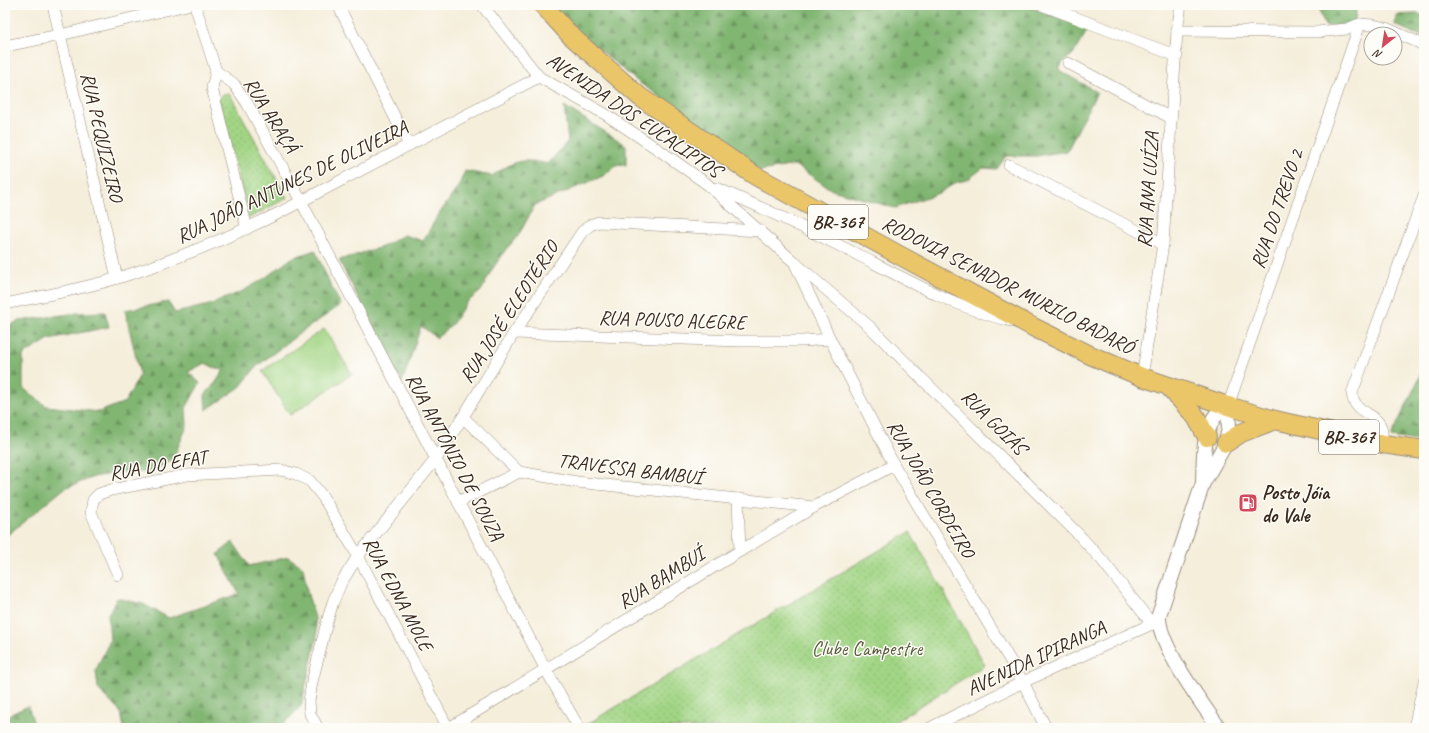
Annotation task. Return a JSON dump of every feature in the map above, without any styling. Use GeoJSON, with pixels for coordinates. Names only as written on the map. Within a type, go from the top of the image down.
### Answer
{"type":"FeatureCollection","features":[{"type":"Feature","properties":{"kind":"main road","name":"RODOVIA SENADOR MURILO BADARÓ"},"geometry":{"type":"LineString","coordinates":[[542,5],[570,35],[640,97],[754,175],[899,255],[1090,356],[1168,386],[1275,420],[1382,444],[1424,450]]}},
{"type":"Feature","properties":{"kind":"main road"},"geometry":{"type":"LineString","coordinates":[[1168,386],[1196,417],[1206,437]]}},
{"type":"Feature","properties":{"kind":"main road"},"geometry":{"type":"LineString","coordinates":[[1226,443],[1241,433],[1275,420]]}},
{"type":"Feature","properties":{"kind":"street","name":"RUA PEQUIZEIRO"},"geometry":{"type":"LineString","coordinates":[[53,5],[117,278]]}},
{"type":"Feature","properties":{"kind":"street"},"geometry":{"type":"LineString","coordinates":[[5,46],[60,35],[187,5]]}},
{"type":"Feature","properties":{"kind":"street","name":"RUA ARAÇÁ"},"geometry":{"type":"LineString","coordinates":[[195,5],[216,71],[234,84],[247,103],[301,202]]}},
{"type":"Feature","properties":{"kind":"street"},"geometry":{"type":"LineString","coordinates":[[338,5],[409,145]]}},
{"type":"Feature","properties":{"kind":"street","name":"AVENIDA DOS EUCALIPTOS"},"geometry":{"type":"LineString","coordinates":[[482,5],[539,77],[605,114],[707,184],[794,262]]}},
{"type":"Feature","properties":{"kind":"street"},"geometry":{"type":"LineString","coordinates":[[1042,5],[1176,56]]}},
{"type":"Feature","properties":{"kind":"street","name":"RUA ANA LUÍZA"},"geometry":{"type":"LineString","coordinates":[[1142,377],[1163,244],[1177,31],[1181,5]]}},
{"type":"Feature","properties":{"kind":"street"},"geometry":{"type":"LineString","coordinates":[[1177,31],[1317,32],[1347,29],[1360,24],[1386,28],[1424,45]]}},
{"type":"Feature","properties":{"kind":"street","name":"RUA DO TREVO 2"},"geometry":{"type":"LineString","coordinates":[[1228,406],[1360,24]]}},
{"type":"Feature","properties":{"kind":"street"},"geometry":{"type":"LineString","coordinates":[[1068,63],[1171,118]]}},
{"type":"Feature","properties":{"kind":"street"},"geometry":{"type":"LineString","coordinates":[[216,71],[212,88],[247,229]]}},
{"type":"Feature","properties":{"kind":"street","name":"RUA JOÃO ANTUNES DE OLIVEIRA"},"geometry":{"type":"LineString","coordinates":[[5,304],[117,278],[182,256],[247,229],[539,77]]}},
{"type":"Feature","properties":{"kind":"street"},"geometry":{"type":"LineString","coordinates":[[1009,165],[1163,244]]}},
{"type":"Feature","properties":{"kind":"street"},"geometry":{"type":"LineString","coordinates":[[707,184],[755,204],[900,277],[953,301],[997,318],[1033,327]]}},
{"type":"Feature","properties":{"kind":"street"},"geometry":{"type":"LineString","coordinates":[[1382,444],[1380,425],[1378,421],[1355,405],[1352,399],[1352,393],[1424,196]]}},
{"type":"Feature","properties":{"kind":"street","name":"RUA ANTÔNIO DE SOUZA"},"geometry":{"type":"LineString","coordinates":[[301,202],[546,670],[579,728]]}},
{"type":"Feature","properties":{"kind":"street","name":"RUA JOSÉ ELEOTÉRIO"},"geometry":{"type":"LineString","coordinates":[[318,728],[310,714],[309,701],[312,682],[329,615],[341,583],[358,556],[436,459],[464,417],[514,333],[582,232],[590,225],[599,222],[760,231]]}},
{"type":"Feature","properties":{"kind":"street","name":"RUA JOÃO CORDEIRO"},"geometry":{"type":"LineString","coordinates":[[794,262],[830,339],[894,465],[1023,682],[1046,728]]}},
{"type":"Feature","properties":{"kind":"street","name":"RUA GOIÁS"},"geometry":{"type":"LineString","coordinates":[[794,262],[870,327],[1078,534],[1102,560],[1156,621],[1171,655],[1219,728]]}},
{"type":"Feature","properties":{"kind":"street","name":"RUA POUSO ALEGRE"},"geometry":{"type":"LineString","coordinates":[[514,333],[740,341],[803,341],[830,339]]}},
{"type":"Feature","properties":{"kind":"street"},"geometry":{"type":"LineString","coordinates":[[1156,621],[1203,483],[1226,443],[1229,428],[1228,406],[1219,411],[1214,418],[1206,437],[1203,483]]}},
{"type":"Feature","properties":{"kind":"street"},"geometry":{"type":"LineString","coordinates":[[458,502],[519,472],[464,417]]}},
{"type":"Feature","properties":{"kind":"street","name":"RUA BAMBUÍ"},"geometry":{"type":"LineString","coordinates":[[449,728],[814,507],[894,465]]}},
{"type":"Feature","properties":{"kind":"street","name":"RUA DO EFAT"},"geometry":{"type":"LineString","coordinates":[[118,575],[91,512],[93,500],[99,494],[111,490],[187,475],[281,470],[296,474],[310,481]]}},
{"type":"Feature","properties":{"kind":"street","name":"TRAVESSA BAMBUÍ"},"geometry":{"type":"LineString","coordinates":[[519,472],[577,482],[814,507]]}},
{"type":"Feature","properties":{"kind":"street","name":"RUA EDNA MOLE"},"geometry":{"type":"LineString","coordinates":[[310,481],[324,497],[358,556],[449,728]]}},
{"type":"Feature","properties":{"kind":"street"},"geometry":{"type":"LineString","coordinates":[[738,499],[740,551]]}},
{"type":"Feature","properties":{"kind":"street","name":"AVENIDA IPIRANGA"},"geometry":{"type":"LineString","coordinates":[[930,728],[1023,682],[1156,621]]}},
{"type":"Feature","properties":{"kind":"street"},"geometry":{"type":"LineString","coordinates":[[1414,728],[1424,682]]}},
{"type":"Feature","properties":{"kind":"green space"},"geometry":{"type":"Polygon","coordinates":[[[551,5],[1024,5],[1089,28],[1073,54],[1063,62],[1059,70],[1097,92],[1067,151],[1036,156],[1006,156],[997,169],[983,168],[967,180],[957,182],[939,193],[895,208],[832,190],[795,165],[760,171],[731,151],[691,118],[637,81],[580,33],[551,5]]]}},
{"type":"Feature","properties":{"kind":"green space"},"geometry":{"type":"Polygon","coordinates":[[[1312,5],[1357,5],[1354,24],[1325,26],[1320,13],[1312,5]]]}},
{"type":"Feature","properties":{"kind":"green space"},"geometry":{"type":"Polygon","coordinates":[[[1417,14],[1424,16],[1424,37],[1403,28],[1403,26],[1395,25],[1396,15],[1417,14]]]}},
{"type":"Feature","properties":{"kind":"green space"},"geometry":{"type":"Polygon","coordinates":[[[223,94],[229,94],[232,98],[287,198],[249,218],[219,99],[223,94]]]}},
{"type":"Feature","properties":{"kind":"green space"},"geometry":{"type":"Polygon","coordinates":[[[564,106],[626,145],[626,165],[616,165],[603,176],[535,205],[518,236],[506,249],[491,271],[481,291],[466,303],[453,323],[437,338],[421,326],[402,383],[339,260],[382,247],[404,235],[423,241],[437,217],[458,187],[465,171],[492,176],[518,162],[531,161],[548,164],[568,141],[564,106]]]}},
{"type":"Feature","properties":{"kind":"green space"},"geometry":{"type":"Polygon","coordinates":[[[315,250],[341,305],[300,333],[257,366],[240,387],[206,410],[205,395],[224,370],[217,369],[205,363],[188,372],[200,383],[186,408],[187,426],[173,459],[151,472],[121,472],[94,477],[65,488],[5,537],[5,328],[19,321],[77,313],[105,312],[109,327],[49,339],[23,355],[23,388],[46,406],[99,412],[125,402],[140,375],[125,310],[168,302],[175,313],[209,305],[243,291],[265,278],[292,258],[315,250]]]}},
{"type":"Feature","properties":{"kind":"green space"},"geometry":{"type":"Polygon","coordinates":[[[324,329],[352,374],[290,415],[262,371],[324,329]]]}},
{"type":"Feature","properties":{"kind":"green space"},"geometry":{"type":"Polygon","coordinates":[[[1424,368],[1424,442],[1391,437],[1424,368]]]}},
{"type":"Feature","properties":{"kind":"green space","name":"Clube Campestre"},"geometry":{"type":"Polygon","coordinates":[[[910,532],[985,665],[885,728],[585,728],[584,726],[910,532]]]}},
{"type":"Feature","properties":{"kind":"green space"},"geometry":{"type":"Polygon","coordinates":[[[233,542],[249,566],[288,557],[303,567],[307,591],[315,618],[317,637],[301,706],[282,726],[282,728],[124,728],[121,713],[98,689],[96,670],[110,640],[108,614],[117,598],[143,604],[169,618],[239,594],[218,554],[233,542]]]}},
{"type":"Feature","properties":{"kind":"green space"},"geometry":{"type":"Polygon","coordinates":[[[28,706],[34,724],[32,728],[5,728],[5,717],[28,706]]]}},
{"type":"Feature","properties":{"kind":"place","name":"Posto Jóia do Vale"},"geometry":{"type":"Point","coordinates":[1248,503]}}]}
